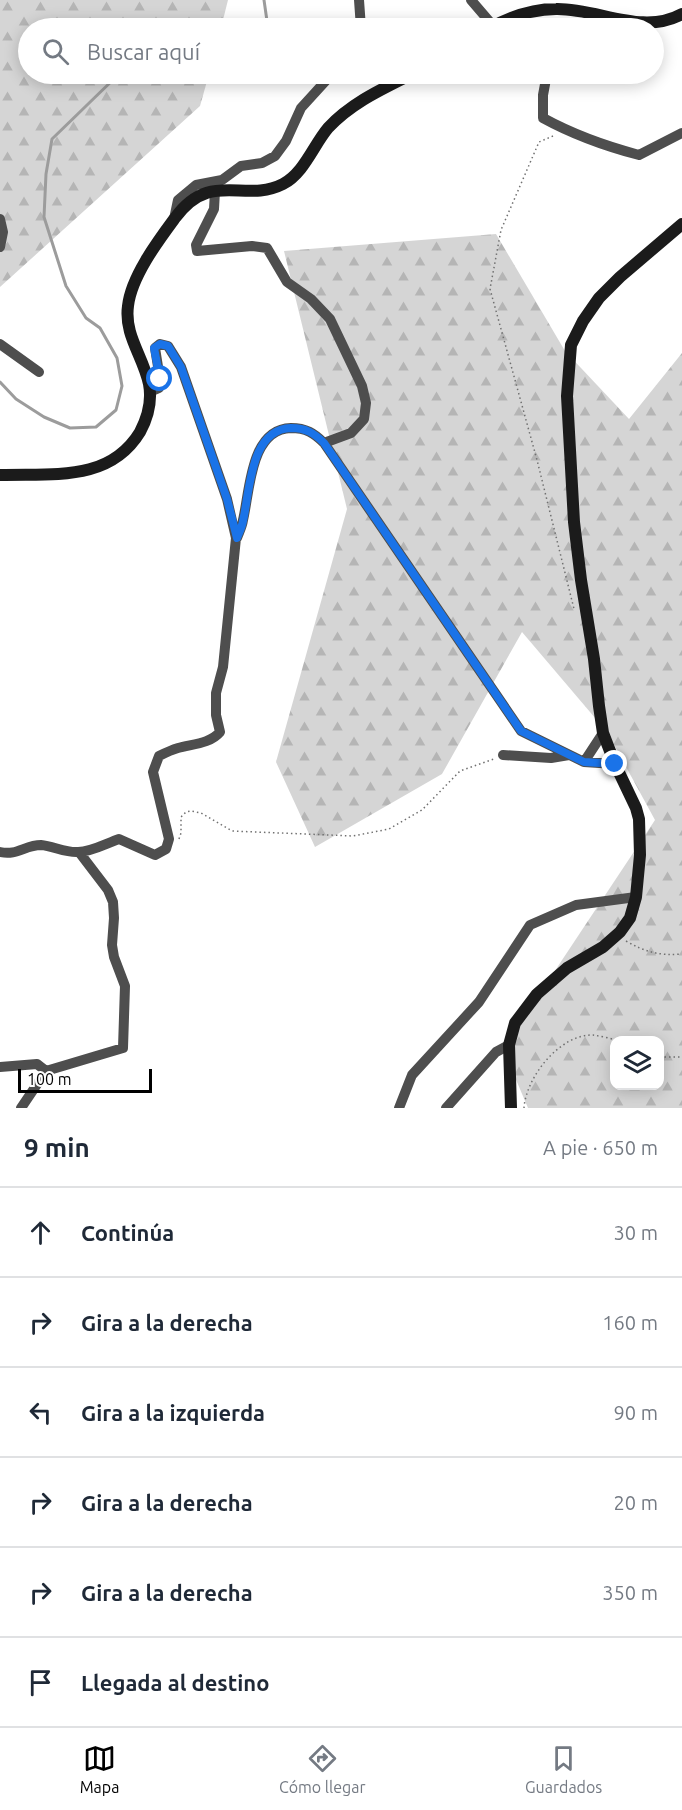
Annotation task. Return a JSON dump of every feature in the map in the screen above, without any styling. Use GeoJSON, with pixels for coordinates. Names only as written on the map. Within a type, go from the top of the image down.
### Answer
{"type":"FeatureCollection","features":[{"type":"Feature","properties":{"kind":"street"},"geometry":{"type":"LineString","coordinates":[[359,0],[360,18]]}},
{"type":"Feature","properties":{"kind":"street"},"geometry":{"type":"LineString","coordinates":[[471,0],[485,18]]}},
{"type":"Feature","properties":{"kind":"street"},"geometry":{"type":"LineString","coordinates":[[514,18],[523,14],[556,9],[578,10],[618,18]]}},
{"type":"Feature","properties":{"kind":"street"},"geometry":{"type":"LineString","coordinates":[[664,22],[682,14]]}},
{"type":"Feature","properties":{"kind":"street"},"geometry":{"type":"LineString","coordinates":[[174,219],[178,200],[196,185],[222,180],[241,166],[262,162],[275,156],[286,141],[301,108],[323,84]]}},
{"type":"Feature","properties":{"kind":"street"},"geometry":{"type":"LineString","coordinates":[[0,475],[82,472],[104,466],[124,452],[137,435],[149,410],[150,392],[146,374],[128,328],[127,307],[137,277],[174,219],[198,196],[215,191],[267,189],[284,184],[297,173],[322,136],[344,114],[359,102],[393,84]]}},
{"type":"Feature","properties":{"kind":"street"},"geometry":{"type":"LineString","coordinates":[[545,84],[543,118],[564,130],[610,147],[639,155],[682,134]]}},
{"type":"Feature","properties":{"kind":"street"},"geometry":{"type":"LineString","coordinates":[[215,191],[214,209],[196,244],[197,251],[252,246],[267,248],[287,282],[310,299],[330,319],[362,386],[366,403],[364,419],[351,433],[324,443]]}},
{"type":"Feature","properties":{"kind":"street"},"geometry":{"type":"LineString","coordinates":[[0,219],[3,232],[0,247]]}},
{"type":"Feature","properties":{"kind":"street"},"geometry":{"type":"LineString","coordinates":[[511,1108],[509,1045],[515,1023],[537,994],[567,968],[603,947],[630,918],[636,897],[640,855],[639,819],[636,808],[603,733],[574,522],[567,396],[571,345],[583,321],[599,298],[682,224]]}},
{"type":"Feature","properties":{"kind":"street"},"geometry":{"type":"LineString","coordinates":[[0,344],[39,372]]}},
{"type":"Feature","properties":{"kind":"street"},"geometry":{"type":"LineString","coordinates":[[150,392],[159,388],[160,379],[154,348],[160,344],[168,346],[181,367],[227,499],[237,538]]}},
{"type":"Feature","properties":{"kind":"street"},"geometry":{"type":"LineString","coordinates":[[0,852],[8,854],[41,845],[79,852],[119,839],[155,855],[166,849],[169,839],[153,772],[159,756],[176,748],[194,745],[216,737],[220,732],[216,715],[216,693],[223,667],[237,538],[243,523],[249,482],[258,450],[269,437],[282,428],[300,428],[314,433],[324,443],[521,731],[584,762],[615,764]]}},
{"type":"Feature","properties":{"kind":"street"},"geometry":{"type":"LineString","coordinates":[[584,762],[603,733]]}},
{"type":"Feature","properties":{"kind":"street"},"geometry":{"type":"LineString","coordinates":[[503,755],[551,758],[569,755]]}},
{"type":"Feature","properties":{"kind":"street"},"geometry":{"type":"LineString","coordinates":[[21,1108],[46,1071],[123,1048],[125,986],[112,945],[113,902],[95,872],[79,852]]}},
{"type":"Feature","properties":{"kind":"street"},"geometry":{"type":"LineString","coordinates":[[399,1108],[412,1076],[479,1002],[530,925],[576,905],[636,897]]}},
{"type":"Feature","properties":{"kind":"street"},"geometry":{"type":"LineString","coordinates":[[446,1108],[496,1052],[509,1045]]}},
{"type":"Feature","properties":{"kind":"street"},"geometry":{"type":"LineString","coordinates":[[0,1067],[38,1064],[46,1071]]}},
{"type":"Feature","properties":{"kind":"path"},"geometry":{"type":"LineString","coordinates":[[564,130],[539,142],[501,230],[490,289],[537,460],[576,617]]}},
{"type":"Feature","properties":{"kind":"path"},"geometry":{"type":"LineString","coordinates":[[168,842],[179,839],[180,817],[191,811],[201,813],[232,831],[353,836],[389,829],[422,810],[460,771],[503,755]]}},
{"type":"Feature","properties":{"kind":"path"},"geometry":{"type":"LineString","coordinates":[[616,935],[642,950],[657,954],[682,954]]}},
{"type":"Feature","properties":{"kind":"path"},"geometry":{"type":"LineString","coordinates":[[524,1108],[533,1079],[543,1062],[556,1051],[580,1037],[593,1035],[610,1039]]}},
{"type":"Feature","properties":{"kind":"path"},"geometry":{"type":"LineString","coordinates":[[664,1057],[682,1057]]}},
{"type":"Feature","properties":{"kind":"green space"},"geometry":{"type":"Polygon","coordinates":[[[0,0],[228,0],[224,18],[18,18],[18,84],[206,84],[200,106],[0,287],[0,0]]]}},
{"type":"Feature","properties":{"kind":"green space"},"geometry":{"type":"Polygon","coordinates":[[[496,234],[565,351],[629,419],[682,353],[682,1108],[528,1108],[503,1049],[655,820],[607,732],[522,632],[442,774],[315,847],[276,762],[347,509],[284,251],[496,234]]]}},
{"type":"Feature","properties":{"kind":"waterway"},"geometry":{"type":"LineString","coordinates":[[264,0],[267,18]]}},
{"type":"Feature","properties":{"kind":"waterway"},"geometry":{"type":"LineString","coordinates":[[0,382],[16,399],[44,417],[70,428],[96,427],[116,410],[122,386],[117,358],[100,328],[86,318],[66,286],[44,217],[46,174],[52,139],[109,84]]}},
{"type":"Feature","properties":{"kind":"route"},"geometry":{"type":"LineString","coordinates":[[160,379],[154,348],[156,344],[168,346],[181,367],[227,499],[237,538],[243,523],[249,482],[258,450],[269,437],[282,428],[300,428],[314,433],[324,443],[521,731],[584,762],[615,764]]}}]}
